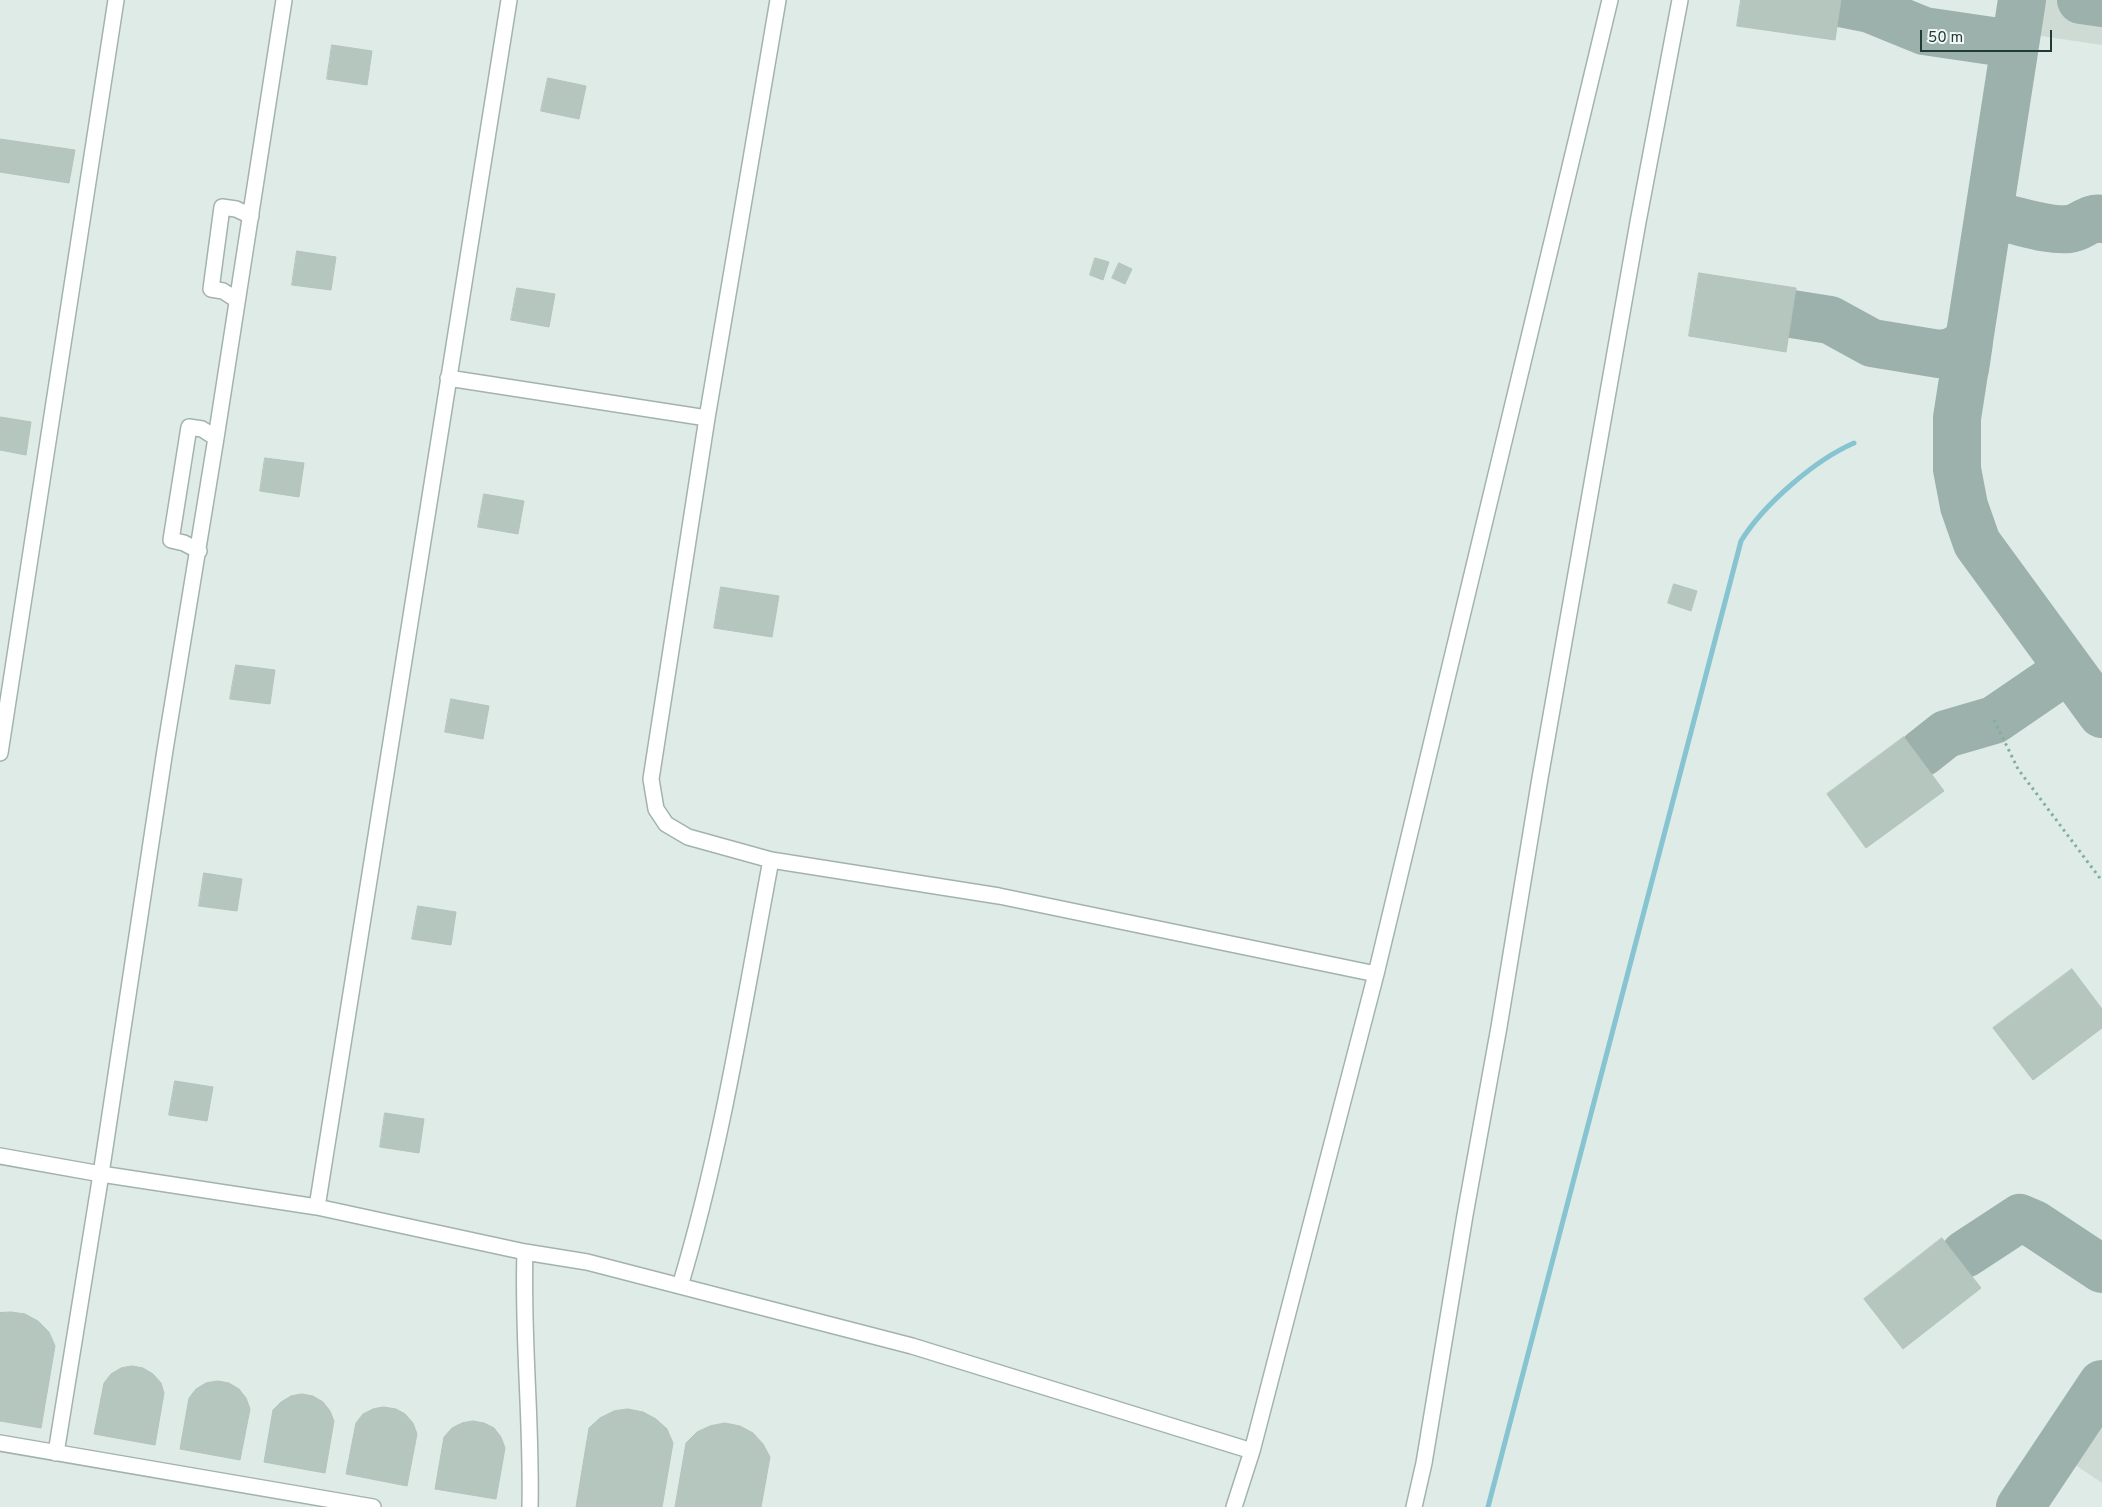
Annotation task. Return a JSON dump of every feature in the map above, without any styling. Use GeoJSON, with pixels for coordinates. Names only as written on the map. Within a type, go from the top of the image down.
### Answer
{"type":"FeatureCollection","features":[{"type":"Feature","properties":{"kind":"lane"},"geometry":{"type":"LineString","coordinates":[[0,753],[116,0]]}},
{"type":"Feature","properties":{"kind":"lane"},"geometry":{"type":"LineString","coordinates":[[56,1453],[284,0]]}},
{"type":"Feature","properties":{"kind":"lane"},"geometry":{"type":"LineString","coordinates":[[317,1207],[509,0]]}},
{"type":"Feature","properties":{"kind":"lane"},"geometry":{"type":"LineString","coordinates":[[778,0],[706,418],[651,779],[656,809],[666,824],[688,837],[771,860],[999,896],[1376,974]]}},
{"type":"Feature","properties":{"kind":"lane"},"geometry":{"type":"LineString","coordinates":[[1234,1507],[1252,1451],[1376,974],[1610,0]]}},
{"type":"Feature","properties":{"kind":"lane"},"geometry":{"type":"LineString","coordinates":[[1414,1507],[1424,1463],[1540,778],[1636,232],[1680,0]]}},
{"type":"Feature","properties":{"kind":"lane"},"geometry":{"type":"LineString","coordinates":[[237,300],[223,291],[211,289],[222,207],[236,209],[251,216]]}},
{"type":"Feature","properties":{"kind":"lane"},"geometry":{"type":"LineString","coordinates":[[448,378],[706,418]]}},
{"type":"Feature","properties":{"kind":"lane"},"geometry":{"type":"LineString","coordinates":[[198,551],[184,543],[171,540],[189,427],[202,429],[216,438]]}},
{"type":"Feature","properties":{"kind":"lane"},"geometry":{"type":"LineString","coordinates":[[680,1286],[696,1232],[727,1096],[771,860]]}},
{"type":"Feature","properties":{"kind":"lane"},"geometry":{"type":"LineString","coordinates":[[0,1156],[101,1174],[317,1207],[525,1252],[587,1262],[912,1346],[1252,1451]]}},
{"type":"Feature","properties":{"kind":"lane"},"geometry":{"type":"LineString","coordinates":[[525,1252],[524,1292],[530,1507]]}},
{"type":"Feature","properties":{"kind":"lane"},"geometry":{"type":"LineString","coordinates":[[0,1444],[373,1507]]}},
{"type":"Feature","properties":{"kind":"path"},"geometry":{"type":"LineString","coordinates":[[1994,720],[2018,769],[2102,882]]}},
{"type":"Feature","properties":{"kind":"shaded area"},"geometry":{"type":"Polygon","coordinates":[[[2040,0],[2102,0],[2102,45],[2034,35],[2040,0]]]}},
{"type":"Feature","properties":{"kind":"shaded area"},"geometry":{"type":"Polygon","coordinates":[[[2102,1416],[2102,1483],[2071,1462],[2102,1416]]]}},
{"type":"Feature","properties":{"kind":"building"},"geometry":{"type":"Polygon","coordinates":[[[1741,0],[1841,0],[1835,40],[1737,26],[1741,0]]]}},
{"type":"Feature","properties":{"kind":"building"},"geometry":{"type":"Polygon","coordinates":[[[332,45],[372,51],[367,85],[327,79],[332,45]]]}},
{"type":"Feature","properties":{"kind":"building"},"geometry":{"type":"Polygon","coordinates":[[[548,78],[586,86],[579,119],[541,111],[548,78]]]}},
{"type":"Feature","properties":{"kind":"building"},"geometry":{"type":"Polygon","coordinates":[[[0,139],[75,150],[69,183],[0,172],[0,139]]]}},
{"type":"Feature","properties":{"kind":"building"},"geometry":{"type":"Polygon","coordinates":[[[297,251],[336,257],[331,290],[292,285],[297,251]]]}},
{"type":"Feature","properties":{"kind":"building"},"geometry":{"type":"Polygon","coordinates":[[[1095,258],[1109,262],[1103,280],[1090,275],[1095,258]]]}},
{"type":"Feature","properties":{"kind":"building"},"geometry":{"type":"Polygon","coordinates":[[[1119,263],[1132,269],[1125,284],[1112,278],[1119,263]]]}},
{"type":"Feature","properties":{"kind":"building"},"geometry":{"type":"Polygon","coordinates":[[[1699,273],[1796,288],[1786,352],[1689,336],[1699,273]]]}},
{"type":"Feature","properties":{"kind":"building"},"geometry":{"type":"Polygon","coordinates":[[[517,288],[555,294],[549,327],[511,320],[517,288]]]}},
{"type":"Feature","properties":{"kind":"building"},"geometry":{"type":"Polygon","coordinates":[[[0,417],[31,422],[26,455],[0,450],[0,417]]]}},
{"type":"Feature","properties":{"kind":"building"},"geometry":{"type":"Polygon","coordinates":[[[265,458],[304,463],[299,497],[260,491],[265,458]]]}},
{"type":"Feature","properties":{"kind":"building"},"geometry":{"type":"Polygon","coordinates":[[[484,494],[524,501],[518,534],[478,527],[484,494]]]}},
{"type":"Feature","properties":{"kind":"building"},"geometry":{"type":"Polygon","coordinates":[[[1674,584],[1697,591],[1691,611],[1668,603],[1674,584]]]}},
{"type":"Feature","properties":{"kind":"building"},"geometry":{"type":"Polygon","coordinates":[[[721,587],[779,596],[772,637],[714,628],[721,587]]]}},
{"type":"Feature","properties":{"kind":"building"},"geometry":{"type":"Polygon","coordinates":[[[236,665],[275,670],[270,704],[230,699],[236,665]]]}},
{"type":"Feature","properties":{"kind":"building"},"geometry":{"type":"Polygon","coordinates":[[[451,699],[489,706],[483,739],[445,732],[451,699]]]}},
{"type":"Feature","properties":{"kind":"building"},"geometry":{"type":"Polygon","coordinates":[[[1904,737],[1944,791],[1866,848],[1827,794],[1904,737]]]}},
{"type":"Feature","properties":{"kind":"building"},"geometry":{"type":"Polygon","coordinates":[[[204,873],[242,879],[237,911],[199,906],[204,873]]]}},
{"type":"Feature","properties":{"kind":"building"},"geometry":{"type":"Polygon","coordinates":[[[418,906],[456,912],[451,945],[412,939],[418,906]]]}},
{"type":"Feature","properties":{"kind":"building"},"geometry":{"type":"Polygon","coordinates":[[[2072,969],[2102,1009],[2102,1028],[2033,1080],[1993,1028],[2072,969]]]}},
{"type":"Feature","properties":{"kind":"building"},"geometry":{"type":"Polygon","coordinates":[[[175,1081],[213,1087],[207,1121],[169,1115],[175,1081]]]}},
{"type":"Feature","properties":{"kind":"building"},"geometry":{"type":"Polygon","coordinates":[[[385,1113],[424,1119],[419,1153],[380,1147],[385,1113]]]}},
{"type":"Feature","properties":{"kind":"building"},"geometry":{"type":"Polygon","coordinates":[[[1942,1238],[1981,1288],[1903,1349],[1864,1299],[1942,1238]]]}},
{"type":"Feature","properties":{"kind":"building"},"geometry":{"type":"Polygon","coordinates":[[[0,1313],[25,1314],[38,1321],[49,1332],[55,1346],[41,1428],[0,1421],[0,1313]]]}},
{"type":"Feature","properties":{"kind":"building"},"geometry":{"type":"Polygon","coordinates":[[[132,1366],[143,1368],[153,1374],[161,1383],[164,1393],[155,1445],[94,1434],[104,1383],[111,1374],[121,1368],[132,1366]]]}},
{"type":"Feature","properties":{"kind":"building"},"geometry":{"type":"Polygon","coordinates":[[[218,1381],[229,1383],[239,1389],[246,1398],[250,1409],[240,1460],[180,1449],[189,1398],[196,1389],[206,1383],[218,1381]]]}},
{"type":"Feature","properties":{"kind":"building"},"geometry":{"type":"Polygon","coordinates":[[[302,1394],[313,1396],[323,1402],[330,1411],[334,1421],[325,1473],[264,1462],[273,1410],[291,1396],[302,1394]]]}},
{"type":"Feature","properties":{"kind":"building"},"geometry":{"type":"Polygon","coordinates":[[[384,1407],[396,1409],[405,1414],[413,1423],[417,1434],[407,1486],[346,1474],[356,1423],[363,1414],[373,1409],[384,1407]]]}},
{"type":"Feature","properties":{"kind":"building"},"geometry":{"type":"Polygon","coordinates":[[[628,1409],[643,1412],[656,1419],[667,1429],[673,1443],[662,1507],[576,1507],[589,1428],[600,1418],[614,1411],[628,1409]]]}},
{"type":"Feature","properties":{"kind":"building"},"geometry":{"type":"Polygon","coordinates":[[[473,1421],[484,1423],[494,1428],[501,1437],[505,1448],[496,1499],[435,1489],[444,1437],[452,1428],[462,1423],[473,1421]]]}},
{"type":"Feature","properties":{"kind":"building"},"geometry":{"type":"Polygon","coordinates":[[[725,1423],[740,1426],[753,1433],[763,1444],[770,1457],[761,1507],[675,1507],[686,1443],[697,1432],[710,1426],[725,1423]]]}},
{"type":"Feature","properties":{"kind":"waterway"},"geometry":{"type":"LineString","coordinates":[[1488,1507],[1741,541],[1763,512],[1792,484],[1823,460],[1854,443]]}},
{"type":"Feature","properties":{"kind":"taxiway"},"geometry":{"type":"LineString","coordinates":[[2022,0],[1957,418],[1957,469],[1964,506],[1977,543],[2102,714]]}},
{"type":"Feature","properties":{"kind":"taxiway"},"geometry":{"type":"LineString","coordinates":[[2081,0],[2102,3]]}},
{"type":"Feature","properties":{"kind":"taxiway"},"geometry":{"type":"LineString","coordinates":[[1840,3],[1870,9],[1924,31],[1992,41]]}},
{"type":"Feature","properties":{"kind":"taxiway"},"geometry":{"type":"LineString","coordinates":[[2004,218],[2061,229],[2073,228],[2093,219],[2102,219]]}},
{"type":"Feature","properties":{"kind":"taxiway"},"geometry":{"type":"LineString","coordinates":[[1792,314],[1830,320],[1872,343],[1939,354],[1952,352],[1969,342],[1965,369]]}},
{"type":"Feature","properties":{"kind":"taxiway"},"geometry":{"type":"LineString","coordinates":[[1922,753],[1946,734],[1994,720],[2054,679]]}},
{"type":"Feature","properties":{"kind":"taxiway"},"geometry":{"type":"LineString","coordinates":[[1965,1254],[2020,1218],[2034,1224],[2102,1269]]}},
{"type":"Feature","properties":{"kind":"taxiway"},"geometry":{"type":"LineString","coordinates":[[2020,1507],[2102,1384]]}}]}
